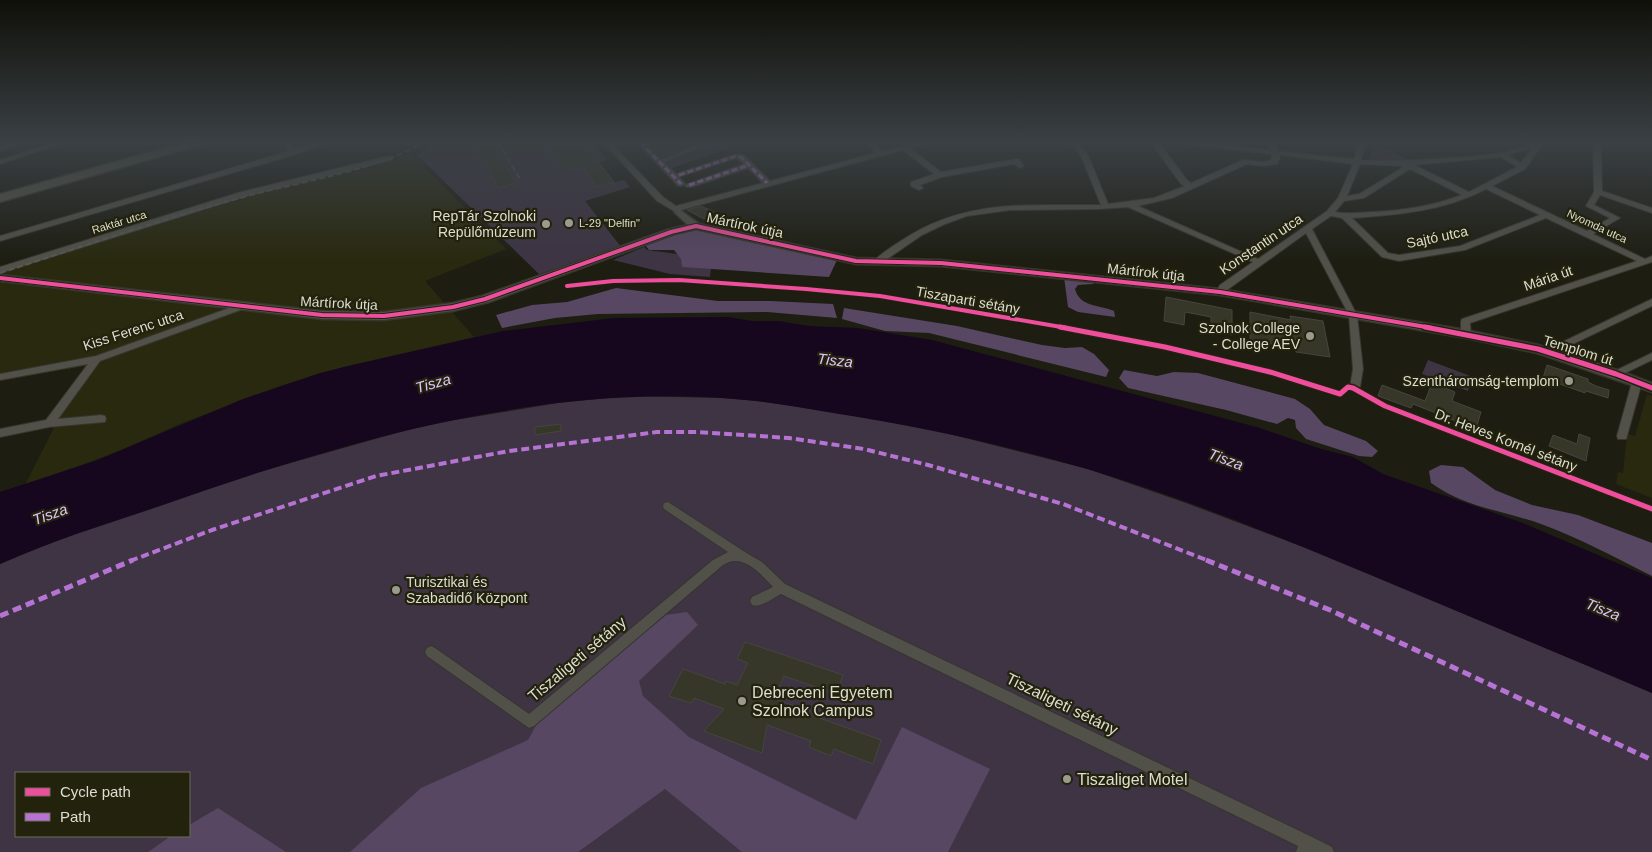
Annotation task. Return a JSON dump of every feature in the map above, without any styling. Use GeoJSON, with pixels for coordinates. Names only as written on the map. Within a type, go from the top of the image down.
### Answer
{"type":"FeatureCollection","features":[{"type":"Feature","properties":{"kind":"main road"},"geometry":{"type":"LineString","coordinates":[[0,198],[58,182]]}},
{"type":"Feature","properties":{"kind":"street"},"geometry":{"type":"LineString","coordinates":[[0,239],[193,182]]}},
{"type":"Feature","properties":{"kind":"street","name":"Raktár utca"},"geometry":{"type":"LineString","coordinates":[[0,270],[244,194],[293,182]]}},
{"type":"Feature","properties":{"kind":"street"},"geometry":{"type":"LineString","coordinates":[[644,182],[660,199],[696,226]]}},
{"type":"Feature","properties":{"kind":"street"},"geometry":{"type":"LineString","coordinates":[[682,182],[685,185],[695,182]]}},
{"type":"Feature","properties":{"kind":"street"},"geometry":{"type":"LineString","coordinates":[[676,210],[772,182]]}},
{"type":"Feature","properties":{"kind":"street"},"geometry":{"type":"LineString","coordinates":[[918,188],[914,184],[920,182]]}},
{"type":"Feature","properties":{"kind":"street"},"geometry":{"type":"LineString","coordinates":[[1095,182],[1105,206]]}},
{"type":"Feature","properties":{"kind":"street"},"geometry":{"type":"LineString","coordinates":[[1184,182],[1190,186]]}},
{"type":"Feature","properties":{"kind":"street"},"geometry":{"type":"LineString","coordinates":[[877,262],[903,242],[965,214],[992,209],[1145,203],[1200,182]]}},
{"type":"Feature","properties":{"kind":"street","name":"Konstantin utca"},"geometry":{"type":"LineString","coordinates":[[1220,292],[1222,287],[1308,230],[1330,213],[1342,199],[1349,182]]}},
{"type":"Feature","properties":{"kind":"street"},"geometry":{"type":"LineString","coordinates":[[1342,199],[1361,196],[1384,182]]}},
{"type":"Feature","properties":{"kind":"street"},"geometry":{"type":"LineString","coordinates":[[1441,182],[1469,195]]}},
{"type":"Feature","properties":{"kind":"street"},"geometry":{"type":"LineString","coordinates":[[1330,213],[1345,216],[1400,213],[1444,204],[1469,195],[1494,182]]}},
{"type":"Feature","properties":{"kind":"street"},"geometry":{"type":"LineString","coordinates":[[1588,234],[1616,218],[1590,206],[1598,192],[1598,182]]}},
{"type":"Feature","properties":{"kind":"street","name":"Nyomda utca"},"geometry":{"type":"LineString","coordinates":[[1486,186],[1648,260]]}},
{"type":"Feature","properties":{"kind":"street"},"geometry":{"type":"LineString","coordinates":[[1598,192],[1652,211]]}},
{"type":"Feature","properties":{"kind":"street"},"geometry":{"type":"LineString","coordinates":[[1127,204],[1259,262]]}},
{"type":"Feature","properties":{"kind":"street"},"geometry":{"type":"LineString","coordinates":[[671,232],[677,223],[676,210]]}},
{"type":"Feature","properties":{"kind":"street","name":"Sajtó utca"},"geometry":{"type":"LineString","coordinates":[[1345,216],[1386,255],[1399,258],[1462,248],[1546,215]]}},
{"type":"Feature","properties":{"kind":"street","name":"Mártírok útja"},"geometry":{"type":"LineString","coordinates":[[0,278],[322,315],[361,317],[406,314],[453,308],[516,289],[671,232],[696,226],[834,257],[877,262],[941,262],[1220,292],[1466,334]]}},
{"type":"Feature","properties":{"kind":"street"},"geometry":{"type":"LineString","coordinates":[[1308,230],[1353,315],[1358,370],[1355,387]]}},
{"type":"Feature","properties":{"kind":"street","name":"Mária út"},"geometry":{"type":"LineString","coordinates":[[1466,334],[1465,321],[1648,260]]}},
{"type":"Feature","properties":{"kind":"street"},"geometry":{"type":"LineString","coordinates":[[1549,352],[1652,302]]}},
{"type":"Feature","properties":{"kind":"street","name":"Kiss Ferenc utca"},"geometry":{"type":"LineString","coordinates":[[0,377],[97,359],[243,306]]}},
{"type":"Feature","properties":{"kind":"street","name":"Templom út"},"geometry":{"type":"LineString","coordinates":[[1466,334],[1549,352],[1652,388]]}},
{"type":"Feature","properties":{"kind":"street"},"geometry":{"type":"LineString","coordinates":[[1616,374],[1652,356]]}},
{"type":"Feature","properties":{"kind":"street"},"geometry":{"type":"LineString","coordinates":[[49,423],[97,359]]}},
{"type":"Feature","properties":{"kind":"street"},"geometry":{"type":"LineString","coordinates":[[1622,436],[1637,382]]}},
{"type":"Feature","properties":{"kind":"street"},"geometry":{"type":"LineString","coordinates":[[0,433],[49,423],[101,420]]}},
{"type":"Feature","properties":{"kind":"street","name":"Tiszaligeti sétány"},"geometry":{"type":"LineString","coordinates":[[668,506],[764,569],[781,588],[1305,847],[1327,852]]}},
{"type":"Feature","properties":{"kind":"street","name":"Tiszaligeti sétány"},"geometry":{"type":"LineString","coordinates":[[432,652],[529,722],[711,568],[726,557],[743,556]]}},
{"type":"Feature","properties":{"kind":"street"},"geometry":{"type":"LineString","coordinates":[[756,601],[781,588]]}},
{"type":"Feature","properties":{"kind":"shaded area"},"geometry":{"type":"Polygon","coordinates":[[[439,182],[506,249],[425,281],[474,337],[348,366],[283,385],[182,423],[117,452],[25,485],[85,366],[0,381],[0,273],[295,183],[439,182]]]}},
{"type":"Feature","properties":{"kind":"shaded area"},"geometry":{"type":"Polygon","coordinates":[[[444,182],[626,182],[630,187],[585,201],[622,248],[542,277],[444,182]]]}},
{"type":"Feature","properties":{"kind":"shaded area"},"geometry":{"type":"Polygon","coordinates":[[[696,226],[837,260],[829,277],[682,267],[681,259],[674,250],[649,250],[643,242],[696,226]]]}},
{"type":"Feature","properties":{"kind":"shaded area"},"geometry":{"type":"Polygon","coordinates":[[[644,247],[647,250],[700,257],[711,267],[710,277],[670,274],[613,260],[644,247]]]}},
{"type":"Feature","properties":{"kind":"shaded area"},"geometry":{"type":"Polygon","coordinates":[[[1064,277],[1093,280],[1095,282],[1093,284],[1078,285],[1075,289],[1077,295],[1085,302],[1114,311],[1115,317],[1078,312],[1068,307],[1064,277]]]}},
{"type":"Feature","properties":{"kind":"shaded area"},"geometry":{"type":"Polygon","coordinates":[[[616,288],[718,301],[833,304],[837,318],[767,312],[598,314],[555,318],[502,328],[496,315],[532,305],[567,302],[616,288]]]}},
{"type":"Feature","properties":{"kind":"shaded area"},"geometry":{"type":"Polygon","coordinates":[[[844,308],[957,326],[1042,345],[1065,348],[1082,347],[1094,354],[1109,370],[1106,377],[929,333],[885,331],[842,319],[844,308]]]}},
{"type":"Feature","properties":{"kind":"shaded area"},"geometry":{"type":"Polygon","coordinates":[[[1428,360],[1473,377],[1468,391],[1422,374],[1428,360]]]}},
{"type":"Feature","properties":{"kind":"shaded area"},"geometry":{"type":"Polygon","coordinates":[[[1124,370],[1157,376],[1174,372],[1198,373],[1295,399],[1310,409],[1324,425],[1366,441],[1378,451],[1372,457],[1359,456],[1306,439],[1296,428],[1295,420],[1288,418],[1277,424],[1226,410],[1128,388],[1119,378],[1124,370]]]}},
{"type":"Feature","properties":{"kind":"shaded area"},"geometry":{"type":"Polygon","coordinates":[[[1647,394],[1652,396],[1652,498],[1616,484],[1618,472],[1623,473],[1627,434],[1635,436],[1647,394]]]}},
{"type":"Feature","properties":{"kind":"shaded area"},"geometry":{"type":"Polygon","coordinates":[[[629,396],[722,398],[758,401],[922,427],[1088,469],[1186,503],[1327,556],[1652,693],[1652,852],[0,852],[0,564],[70,535],[259,472],[410,429],[558,403],[629,396]]]}},
{"type":"Feature","properties":{"kind":"shaded area"},"geometry":{"type":"Polygon","coordinates":[[[1441,465],[1463,467],[1495,490],[1532,505],[1578,515],[1652,543],[1652,576],[1597,548],[1541,524],[1484,508],[1457,498],[1431,483],[1429,471],[1441,465]]]}},
{"type":"Feature","properties":{"kind":"shaded area"},"geometry":{"type":"Polygon","coordinates":[[[687,612],[698,625],[639,681],[643,696],[689,737],[856,820],[902,727],[990,769],[948,852],[742,852],[665,789],[578,852],[350,852],[421,788],[528,740],[540,718],[666,615],[687,612]]]}},
{"type":"Feature","properties":{"kind":"shaded area"},"geometry":{"type":"Polygon","coordinates":[[[218,808],[286,852],[148,852],[170,837],[190,837],[190,824],[218,808]]]}},
{"type":"Feature","properties":{"kind":"water","name":"Tisza"},"geometry":{"type":"Polygon","coordinates":[[[729,317],[752,321],[778,321],[809,326],[858,328],[932,340],[1260,428],[1321,449],[1353,457],[1383,474],[1523,523],[1652,578],[1652,693],[1287,541],[1168,495],[1128,482],[1024,452],[929,430],[791,406],[736,399],[650,397],[579,401],[508,410],[438,423],[368,440],[299,460],[60,540],[0,564],[0,492],[95,461],[243,399],[320,373],[503,331],[614,318],[729,317]]]}},
{"type":"Feature","properties":{"kind":"building"},"geometry":{"type":"Polygon","coordinates":[[[495,182],[516,183],[498,188],[495,182]]]}},
{"type":"Feature","properties":{"kind":"building"},"geometry":{"type":"Polygon","coordinates":[[[593,182],[614,182],[597,187],[593,182]]]}},
{"type":"Feature","properties":{"kind":"building"},"geometry":{"type":"Polygon","coordinates":[[[701,206],[714,212],[704,219],[687,210],[701,206]]]}},
{"type":"Feature","properties":{"kind":"building"},"geometry":{"type":"Polygon","coordinates":[[[1166,297],[1232,310],[1232,335],[1211,331],[1211,317],[1185,312],[1184,325],[1164,321],[1166,297]]]}},
{"type":"Feature","properties":{"kind":"building"},"geometry":{"type":"Polygon","coordinates":[[[1250,312],[1291,320],[1290,316],[1323,321],[1330,357],[1296,352],[1295,348],[1250,340],[1250,312]]]}},
{"type":"Feature","properties":{"kind":"building","name":"Szentháromság-templom"},"geometry":{"type":"Polygon","coordinates":[[[1547,365],[1588,379],[1588,382],[1609,390],[1608,398],[1586,391],[1585,393],[1543,378],[1547,365]]]}},
{"type":"Feature","properties":{"kind":"building"},"geometry":{"type":"Polygon","coordinates":[[[1432,383],[1455,392],[1452,401],[1481,412],[1476,429],[1413,404],[1411,408],[1378,396],[1382,385],[1425,401],[1432,383]]]}},
{"type":"Feature","properties":{"kind":"building"},"geometry":{"type":"Polygon","coordinates":[[[561,424],[561,431],[535,435],[535,427],[561,424]]]}},
{"type":"Feature","properties":{"kind":"building"},"geometry":{"type":"Polygon","coordinates":[[[1579,434],[1590,438],[1586,461],[1549,446],[1553,435],[1577,444],[1579,434]]]}},
{"type":"Feature","properties":{"kind":"building","name":"Debreceni Egyetem Szolnok Campus"},"geometry":{"type":"Polygon","coordinates":[[[745,642],[843,675],[836,694],[784,676],[774,699],[798,707],[797,710],[881,740],[873,764],[834,749],[831,756],[809,747],[811,741],[767,725],[762,753],[704,731],[724,709],[694,698],[691,703],[669,696],[683,669],[725,684],[726,681],[737,685],[748,663],[737,659],[745,642]]]}},
{"type":"Feature","properties":{"kind":"railway"},"geometry":{"type":"LineString","coordinates":[[0,273],[182,214],[307,182]]}},
{"type":"Feature","properties":{"kind":"marked path"},"geometry":{"type":"LineString","coordinates":[[689,185],[699,182]]}},
{"type":"Feature","properties":{"kind":"marked path"},"geometry":{"type":"LineString","coordinates":[[0,616],[121,564],[212,530],[376,476],[509,451],[657,432],[698,432],[789,438],[864,449],[928,465],[1063,504],[1330,610],[1652,760]]}},
{"type":"Feature","properties":{"kind":"cycle path"},"geometry":{"type":"LineString","coordinates":[[0,278],[322,315],[384,316],[453,307],[485,299],[671,232],[696,226],[856,261],[941,263],[1220,292],[1466,334],[1538,349],[1616,374],[1652,388]]}},
{"type":"Feature","properties":{"kind":"cycle path","name":"Tiszaparti sétány"},"geometry":{"type":"LineString","coordinates":[[567,286],[613,281],[679,280],[880,296],[1165,347],[1270,372],[1340,394],[1348,387],[1353,388],[1362,391],[1385,406],[1652,509]]}},
{"type":"Feature","properties":{"kind":"place","name":"L-29 \"Delfin\""},"geometry":{"type":"Point","coordinates":[569,223]}},
{"type":"Feature","properties":{"kind":"place","name":"RepTár Szolnoki Repülőmúzeum"},"geometry":{"type":"Point","coordinates":[546,224]}},
{"type":"Feature","properties":{"kind":"place","name":"Szolnok College - College AEV"},"geometry":{"type":"Point","coordinates":[1310,336]}},
{"type":"Feature","properties":{"kind":"place","name":"Szentháromság-templom"},"geometry":{"type":"Point","coordinates":[1569,381]}},
{"type":"Feature","properties":{"kind":"place","name":"Turisztikai és Szabadidő Központ"},"geometry":{"type":"Point","coordinates":[396,590]}},
{"type":"Feature","properties":{"kind":"place","name":"Debreceni Egyetem Szolnok Campus"},"geometry":{"type":"Point","coordinates":[742,701]}},
{"type":"Feature","properties":{"kind":"place","name":"Tiszaliget Motel"},"geometry":{"type":"Point","coordinates":[1067,779]}}]}
